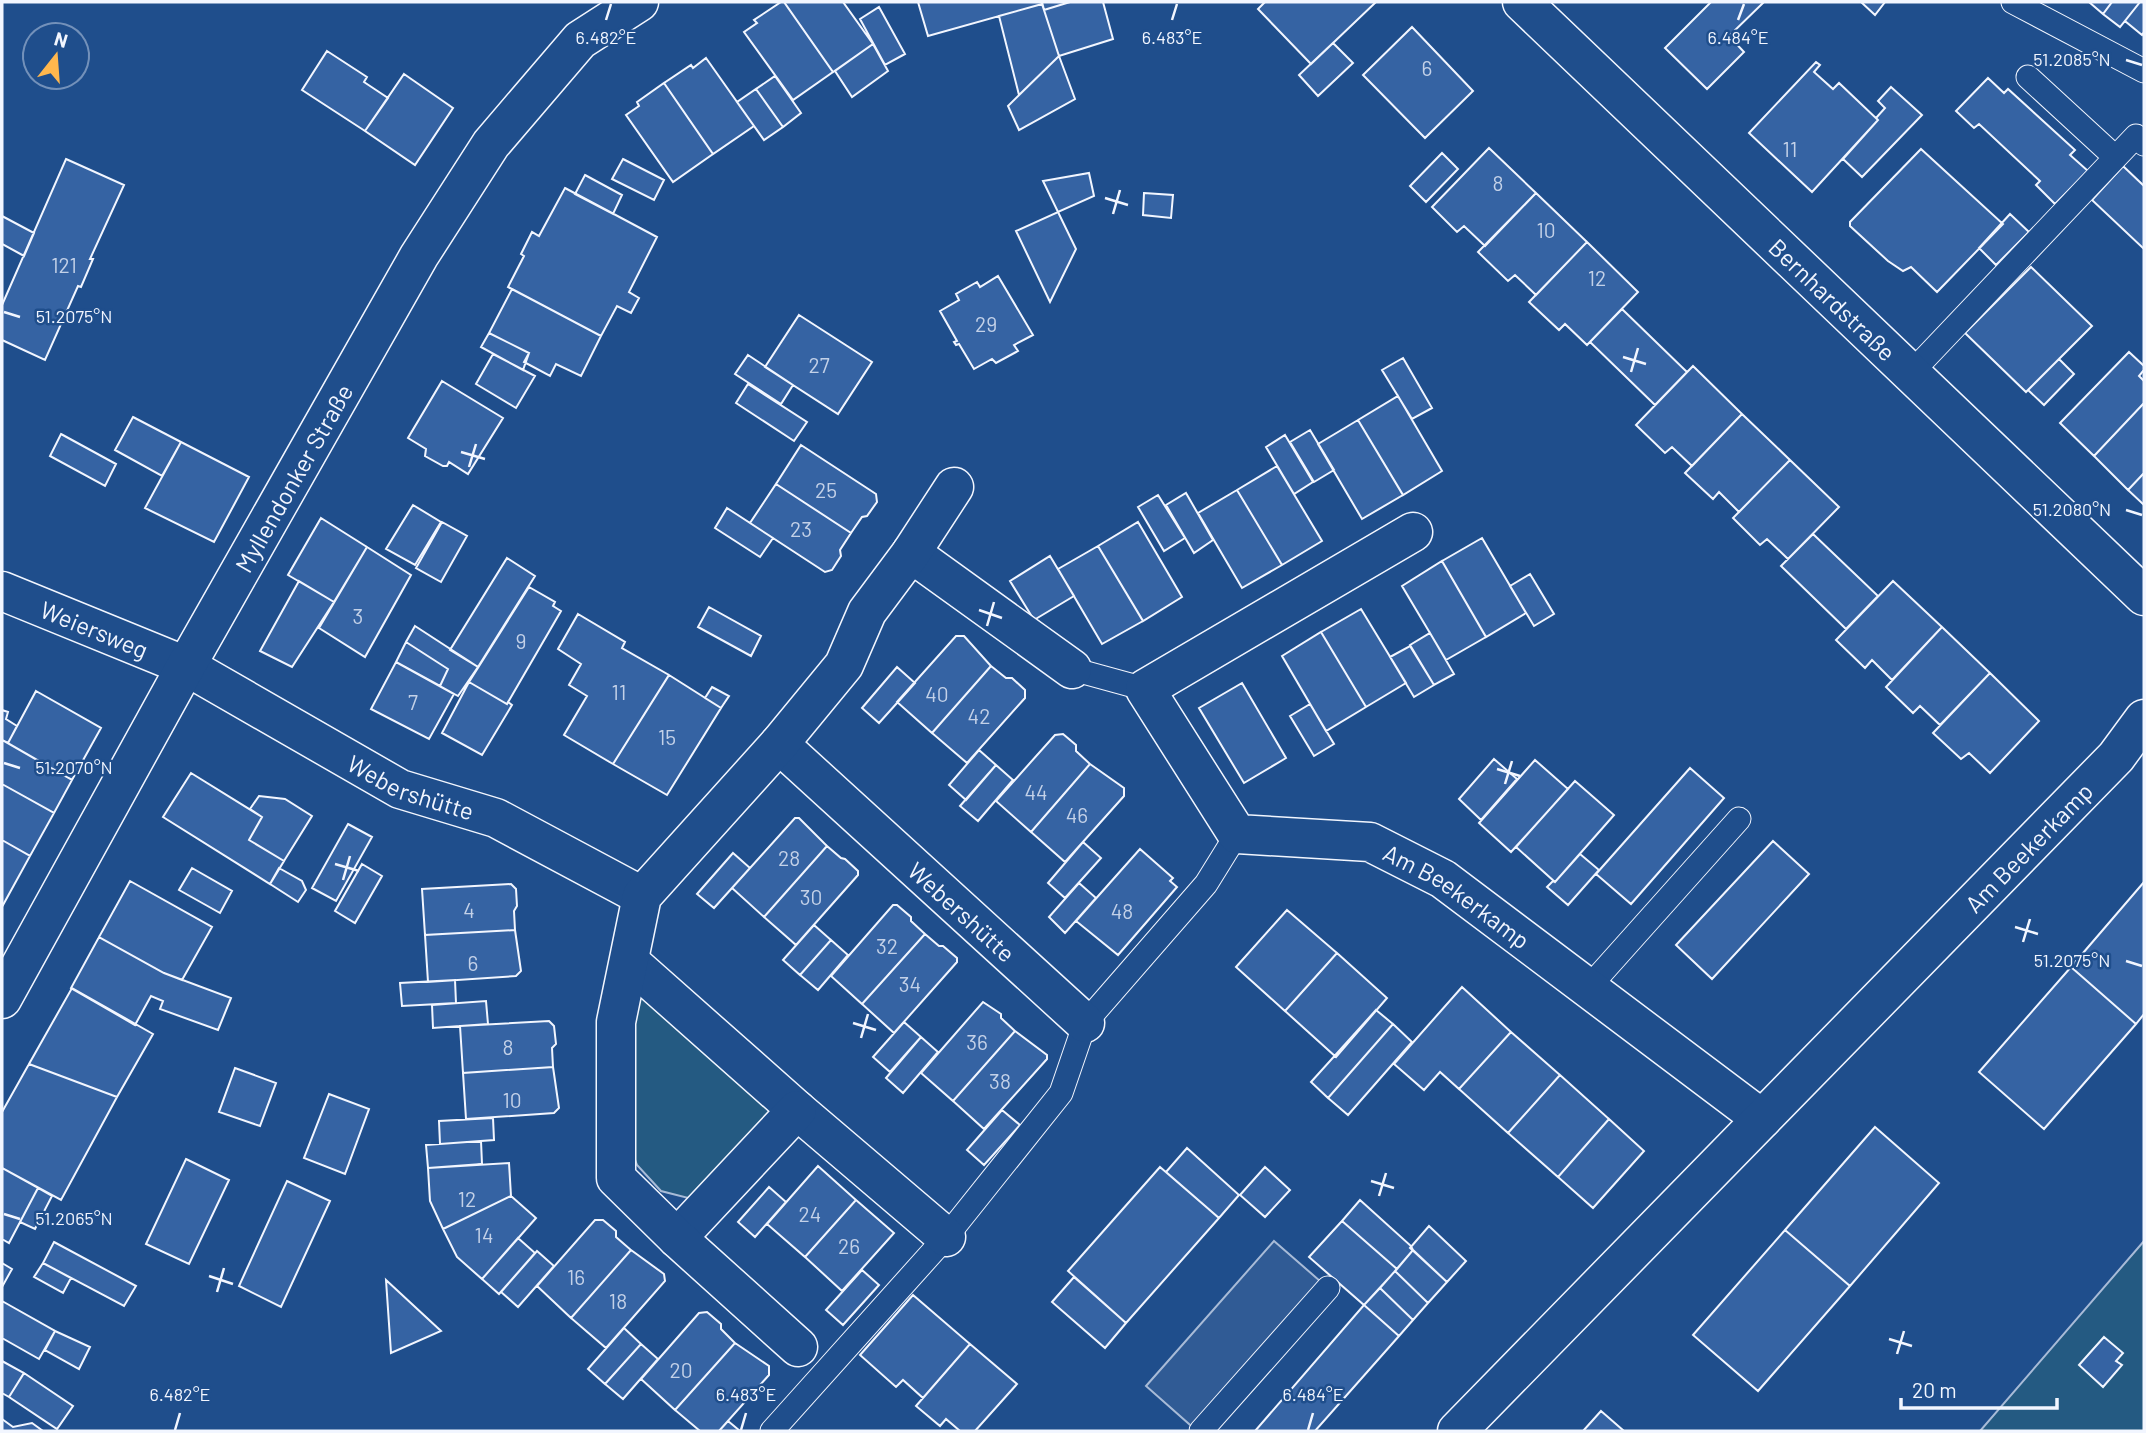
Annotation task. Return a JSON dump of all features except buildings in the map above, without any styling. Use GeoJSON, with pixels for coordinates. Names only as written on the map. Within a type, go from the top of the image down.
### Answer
{"type":"FeatureCollection","features":[{"type":"Feature","properties":{"kind":"street","name":"Myllendonker Straße"},"geometry":{"type":"LineString","coordinates":[[2,999],[186,666],[419,256],[491,144],[580,40],[639,2]]}},
{"type":"Feature","properties":{"kind":"street","name":"Bernhardstraße"},"geometry":{"type":"LineString","coordinates":[[1522,2],[2144,596]]}},
{"type":"Feature","properties":{"kind":"street"},"geometry":{"type":"LineString","coordinates":[[798,1347],[677,1238],[616,1178],[616,1022],[642,896],[779,744],[844,665],[867,612],[911,554],[954,487]]}},
{"type":"Feature","properties":{"kind":"street"},"geometry":{"type":"LineString","coordinates":[[1237,834],[1146,689],[1413,532]]}},
{"type":"Feature","properties":{"kind":"street"},"geometry":{"type":"LineString","coordinates":[[911,554],[1072,669]]}},
{"type":"Feature","properties":{"kind":"street","name":"Weiersweg"},"geometry":{"type":"LineString","coordinates":[[2,591],[186,666]]}},
{"type":"Feature","properties":{"kind":"street","name":"Webershütte"},"geometry":{"type":"LineString","coordinates":[[186,666],[400,789],[496,818],[642,896]]}},
{"type":"Feature","properties":{"kind":"street","name":"Am Beekerkamp"},"geometry":{"type":"LineString","coordinates":[[1457,1431],[2116,757],[2144,719]]}},
{"type":"Feature","properties":{"kind":"street","name":"Webershütte"},"geometry":{"type":"LineString","coordinates":[[779,744],[1085,1023]]}},
{"type":"Feature","properties":{"kind":"street","name":"Am Beekerkamp"},"geometry":{"type":"LineString","coordinates":[[1237,834],[1370,842],[1443,879],[1762,1119]]}},
{"type":"Feature","properties":{"kind":"street"},"geometry":{"type":"LineString","coordinates":[[630,962],[946,1237]]}},
{"type":"Feature","properties":{"kind":"street"},"geometry":{"type":"LineString","coordinates":[[677,1238],[797,1110]]}},
{"type":"Feature","properties":{"kind":"lane"},"geometry":{"type":"LineString","coordinates":[[2013,2],[2144,71]]}},
{"type":"Feature","properties":{"kind":"lane"},"geometry":{"type":"LineString","coordinates":[[2028,77],[2115,158]]}},
{"type":"Feature","properties":{"kind":"lane"},"geometry":{"type":"LineString","coordinates":[[1911,373],[2136,136],[2144,144]]}},
{"type":"Feature","properties":{"kind":"lane"},"geometry":{"type":"LineString","coordinates":[[1072,669],[1146,689]]}},
{"type":"Feature","properties":{"kind":"lane"},"geometry":{"type":"LineString","coordinates":[[1588,988],[1740,819]]}},
{"type":"Feature","properties":{"kind":"lane"},"geometry":{"type":"LineString","coordinates":[[772,1431],[946,1237],[1061,1093],[1085,1023],[1206,884],[1237,834]]}},
{"type":"Feature","properties":{"kind":"lane"},"geometry":{"type":"LineString","coordinates":[[1201,1431],[1328,1288]]}},
{"type":"Feature","properties":{"kind":"shaded area"},"geometry":{"type":"Polygon","coordinates":[[[645,995],[769,1102],[773,1124],[692,1199],[661,1191],[637,1165],[629,1143],[636,996],[645,995]]]}},
{"type":"Feature","properties":{"kind":"shaded area"},"geometry":{"type":"Polygon","coordinates":[[[1274,1241],[1328,1288],[1197,1431],[1146,1386],[1274,1241]]]}},
{"type":"Feature","properties":{"kind":"shaded area"},"geometry":{"type":"Polygon","coordinates":[[[2144,1241],[2144,1431],[1980,1431],[2144,1241]]]}}]}
